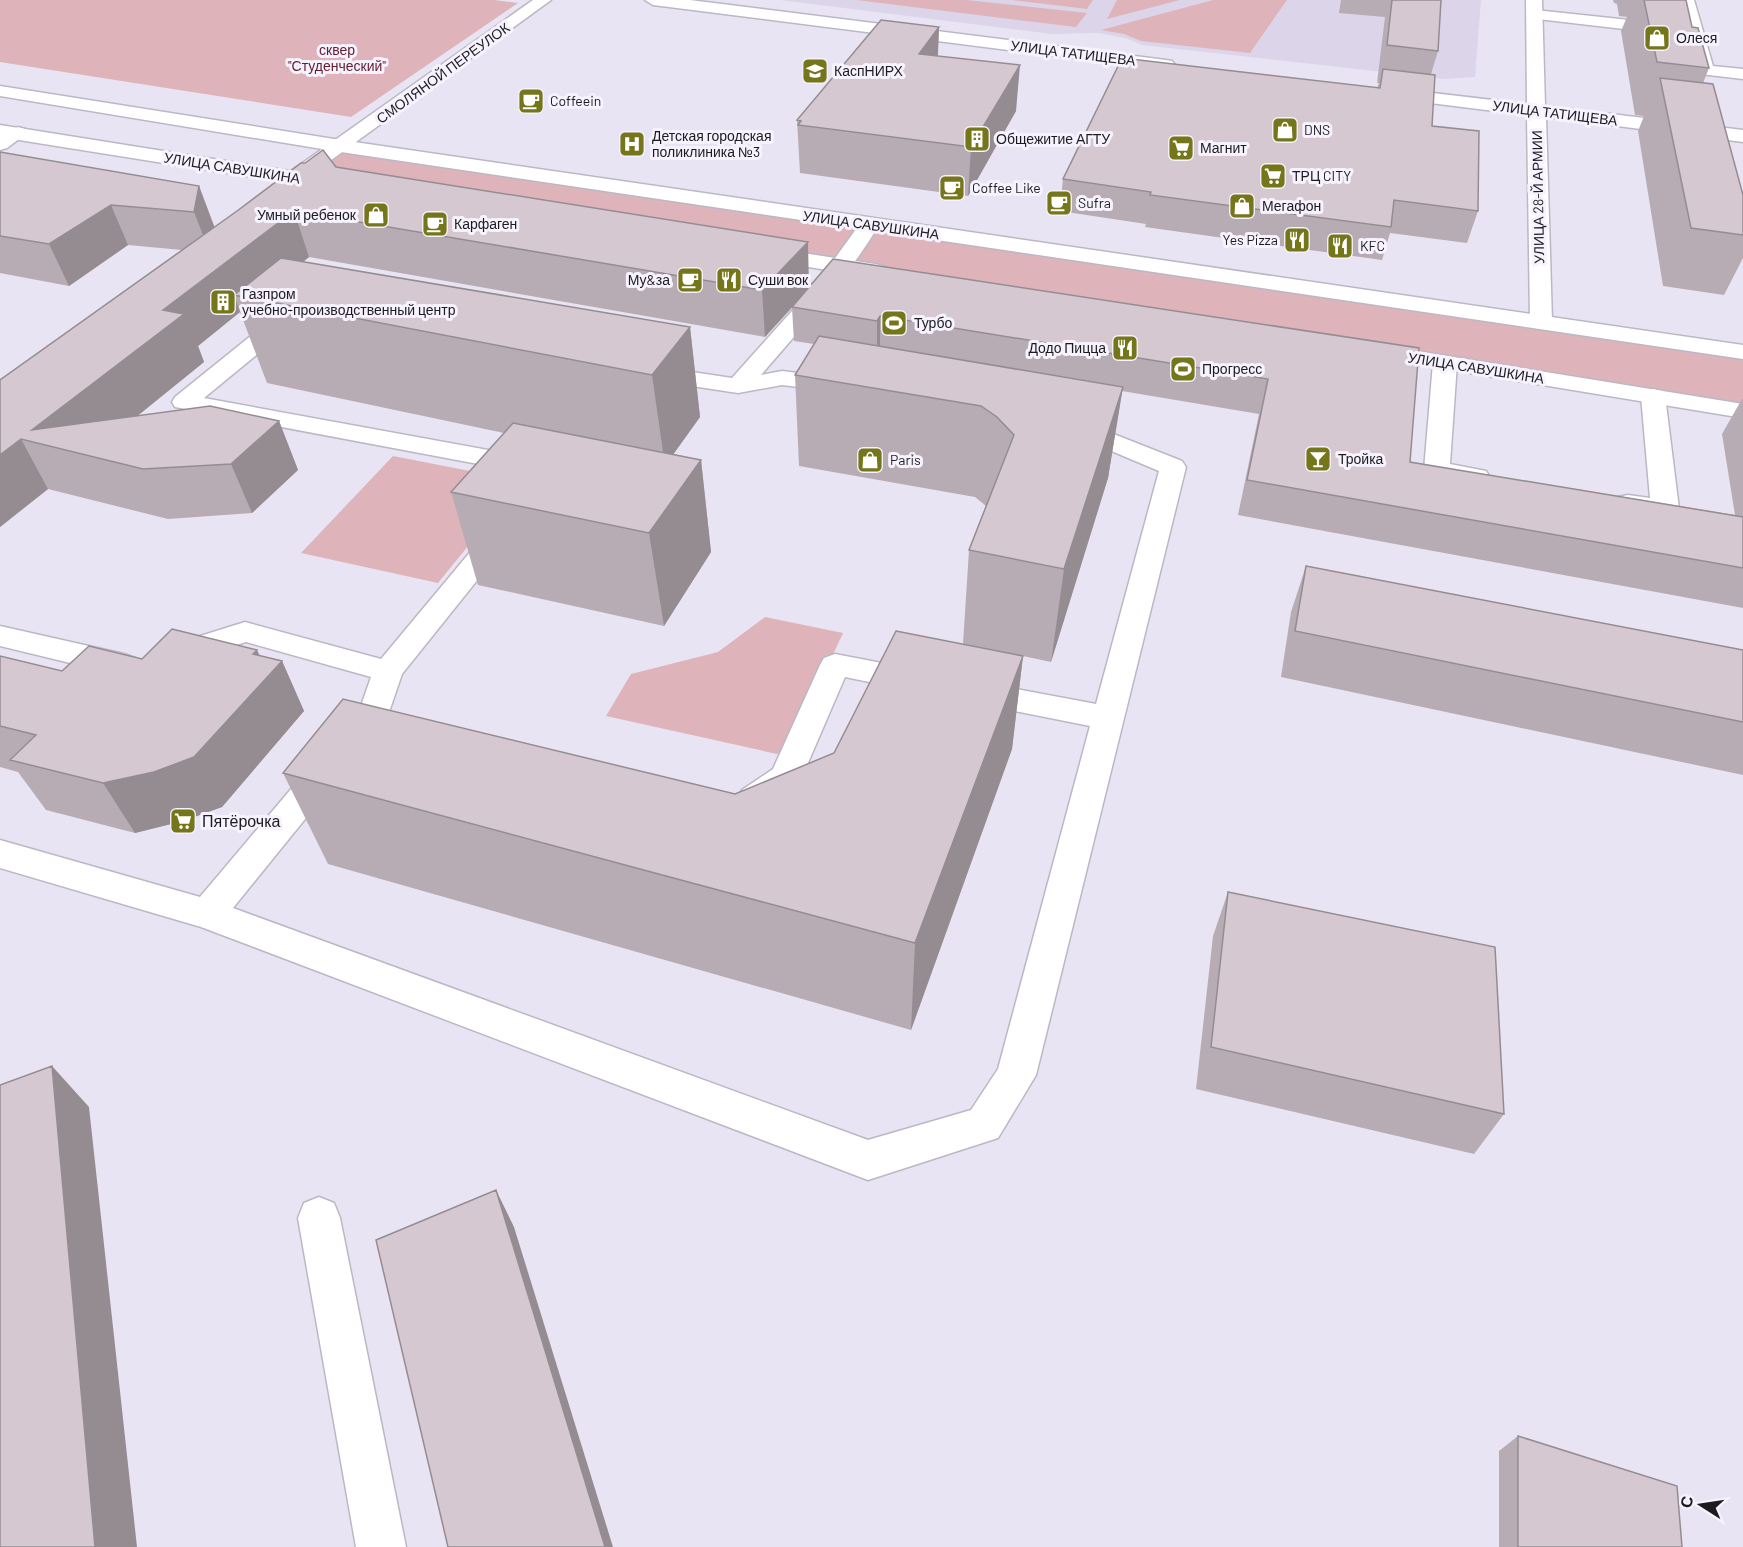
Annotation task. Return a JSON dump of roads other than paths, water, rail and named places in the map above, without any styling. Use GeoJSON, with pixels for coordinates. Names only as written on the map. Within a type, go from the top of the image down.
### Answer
{"type":"FeatureCollection","features":[{"type":"Feature","properties":{"kind":"main road","name":"СМОЛЯНОЙ ПЕРЕУЛОК"},"geometry":{"type":"LineString","coordinates":[[294,178],[543,0]]}},
{"type":"Feature","properties":{"kind":"main road","name":"УЛИЦА ТАТИЩЕВА"},"geometry":{"type":"LineString","coordinates":[[653,0],[1179,66]]}},
{"type":"Feature","properties":{"kind":"main road"},"geometry":{"type":"LineString","coordinates":[[1686,0],[1706,70],[1743,74]]}},
{"type":"Feature","properties":{"kind":"main road"},"geometry":{"type":"LineString","coordinates":[[1534,8],[1694,31]]}},
{"type":"Feature","properties":{"kind":"main road","name":"УЛИЦА 28-Й АРМИИ"},"geometry":{"type":"LineString","coordinates":[[1534,8],[1541,321]]}},
{"type":"Feature","properties":{"kind":"main road","name":"УЛИЦА САВУШКИНА"},"geometry":{"type":"LineString","coordinates":[[0,91],[341,146],[1743,352]]}},
{"type":"Feature","properties":{"kind":"main road","name":"УЛИЦА ТАТИЩЕВА"},"geometry":{"type":"LineString","coordinates":[[1377,91],[1536,111],[1716,140],[1743,136]]}},
{"type":"Feature","properties":{"kind":"main road","name":"УЛИЦА САВУШКИНА"},"geometry":{"type":"LineString","coordinates":[[6,136],[352,188]]}},
{"type":"Feature","properties":{"kind":"main road"},"geometry":{"type":"LineString","coordinates":[[738,386],[858,246],[869,225]]}},
{"type":"Feature","properties":{"kind":"main road"},"geometry":{"type":"LineString","coordinates":[[748,251],[900,275]]}},
{"type":"Feature","properties":{"kind":"main road"},"geometry":{"type":"LineString","coordinates":[[309,322],[286,319],[184,402],[545,479]]}},
{"type":"Feature","properties":{"kind":"main road","name":"УЛИЦА САВУШКИНА"},"geometry":{"type":"LineString","coordinates":[[1352,348],[1743,411]]}},
{"type":"Feature","properties":{"kind":"main road"},"geometry":{"type":"LineString","coordinates":[[1445,363],[1437,470],[1505,482]]}},
{"type":"Feature","properties":{"kind":"main road"},"geometry":{"type":"LineString","coordinates":[[622,369],[738,386],[782,378],[862,388]]}},
{"type":"Feature","properties":{"kind":"main road"},"geometry":{"type":"LineString","coordinates":[[1608,500],[1665,510],[1653,396]]}},
{"type":"Feature","properties":{"kind":"main road"},"geometry":{"type":"LineString","coordinates":[[0,854],[207,914],[867,1160],[984,1125],[1016,1075],[1173,467],[1080,428],[1046,421]]}},
{"type":"Feature","properties":{"kind":"main road"},"geometry":{"type":"LineString","coordinates":[[207,914],[388,713],[388,671],[515,516]]}},
{"type":"Feature","properties":{"kind":"main road"},"geometry":{"type":"LineString","coordinates":[[0,636],[134,667],[245,632],[388,671]]}},
{"type":"Feature","properties":{"kind":"main road"},"geometry":{"type":"LineString","coordinates":[[725,796],[752,800],[786,777],[835,665],[1108,718]]}},
{"type":"Feature","properties":{"kind":"main road"},"geometry":{"type":"LineString","coordinates":[[319,1218],[381,1547]]}},
{"type":"Feature","properties":{"kind":"place","name":"Олеся"},"geometry":{"type":"Point","coordinates":[1657,38]}},
{"type":"Feature","properties":{"kind":"place","name":"КаспНИРХ"},"geometry":{"type":"Point","coordinates":[815,71]}},
{"type":"Feature","properties":{"kind":"place","name":"Coffeein"},"geometry":{"type":"Point","coordinates":[531,101]}},
{"type":"Feature","properties":{"kind":"place","name":"DNS"},"geometry":{"type":"Point","coordinates":[1285,130]}},
{"type":"Feature","properties":{"kind":"place","name":"Общежитие АГТУ"},"geometry":{"type":"Point","coordinates":[977,139]}},
{"type":"Feature","properties":{"kind":"place","name":"Детская городская поликлиника №3"},"geometry":{"type":"Point","coordinates":[632,144]}},
{"type":"Feature","properties":{"kind":"place","name":"Магнит"},"geometry":{"type":"Point","coordinates":[1181,148]}},
{"type":"Feature","properties":{"kind":"place","name":"ТРЦ CITY"},"geometry":{"type":"Point","coordinates":[1273,176]}},
{"type":"Feature","properties":{"kind":"place","name":"Coffee Like"},"geometry":{"type":"Point","coordinates":[952,188]}},
{"type":"Feature","properties":{"kind":"place","name":"Sufra"},"geometry":{"type":"Point","coordinates":[1059,203]}},
{"type":"Feature","properties":{"kind":"place","name":"Мегафон"},"geometry":{"type":"Point","coordinates":[1242,206]}},
{"type":"Feature","properties":{"kind":"place","name":"Умный ребенок"},"geometry":{"type":"Point","coordinates":[376,215]}},
{"type":"Feature","properties":{"kind":"place","name":"Карфаген"},"geometry":{"type":"Point","coordinates":[435,224]}},
{"type":"Feature","properties":{"kind":"place","name":"Yes Pizza"},"geometry":{"type":"Point","coordinates":[1297,240]}},
{"type":"Feature","properties":{"kind":"place","name":"KFC"},"geometry":{"type":"Point","coordinates":[1340,246]}},
{"type":"Feature","properties":{"kind":"place","name":"Му&за"},"geometry":{"type":"Point","coordinates":[690,280]}},
{"type":"Feature","properties":{"kind":"place","name":"Суши вок"},"geometry":{"type":"Point","coordinates":[729,280]}},
{"type":"Feature","properties":{"kind":"place","name":"Газпром учебно-производственный центр"},"geometry":{"type":"Point","coordinates":[223,302]}},
{"type":"Feature","properties":{"kind":"place","name":"Турбо"},"geometry":{"type":"Point","coordinates":[894,323]}},
{"type":"Feature","properties":{"kind":"place","name":"Додо Пицца"},"geometry":{"type":"Point","coordinates":[1125,348]}},
{"type":"Feature","properties":{"kind":"place","name":"Прогресс"},"geometry":{"type":"Point","coordinates":[1183,369]}},
{"type":"Feature","properties":{"kind":"place","name":"Тройка"},"geometry":{"type":"Point","coordinates":[1318,459]}},
{"type":"Feature","properties":{"kind":"place","name":"Paris"},"geometry":{"type":"Point","coordinates":[870,460]}},
{"type":"Feature","properties":{"kind":"place","name":"Пятёрочка"},"geometry":{"type":"Point","coordinates":[183,821]}},
{"type":"Feature","properties":{"kind":"park label","name":"сквер \"Студенческий\""},"geometry":{"type":"Point","coordinates":[337,58]}}]}
